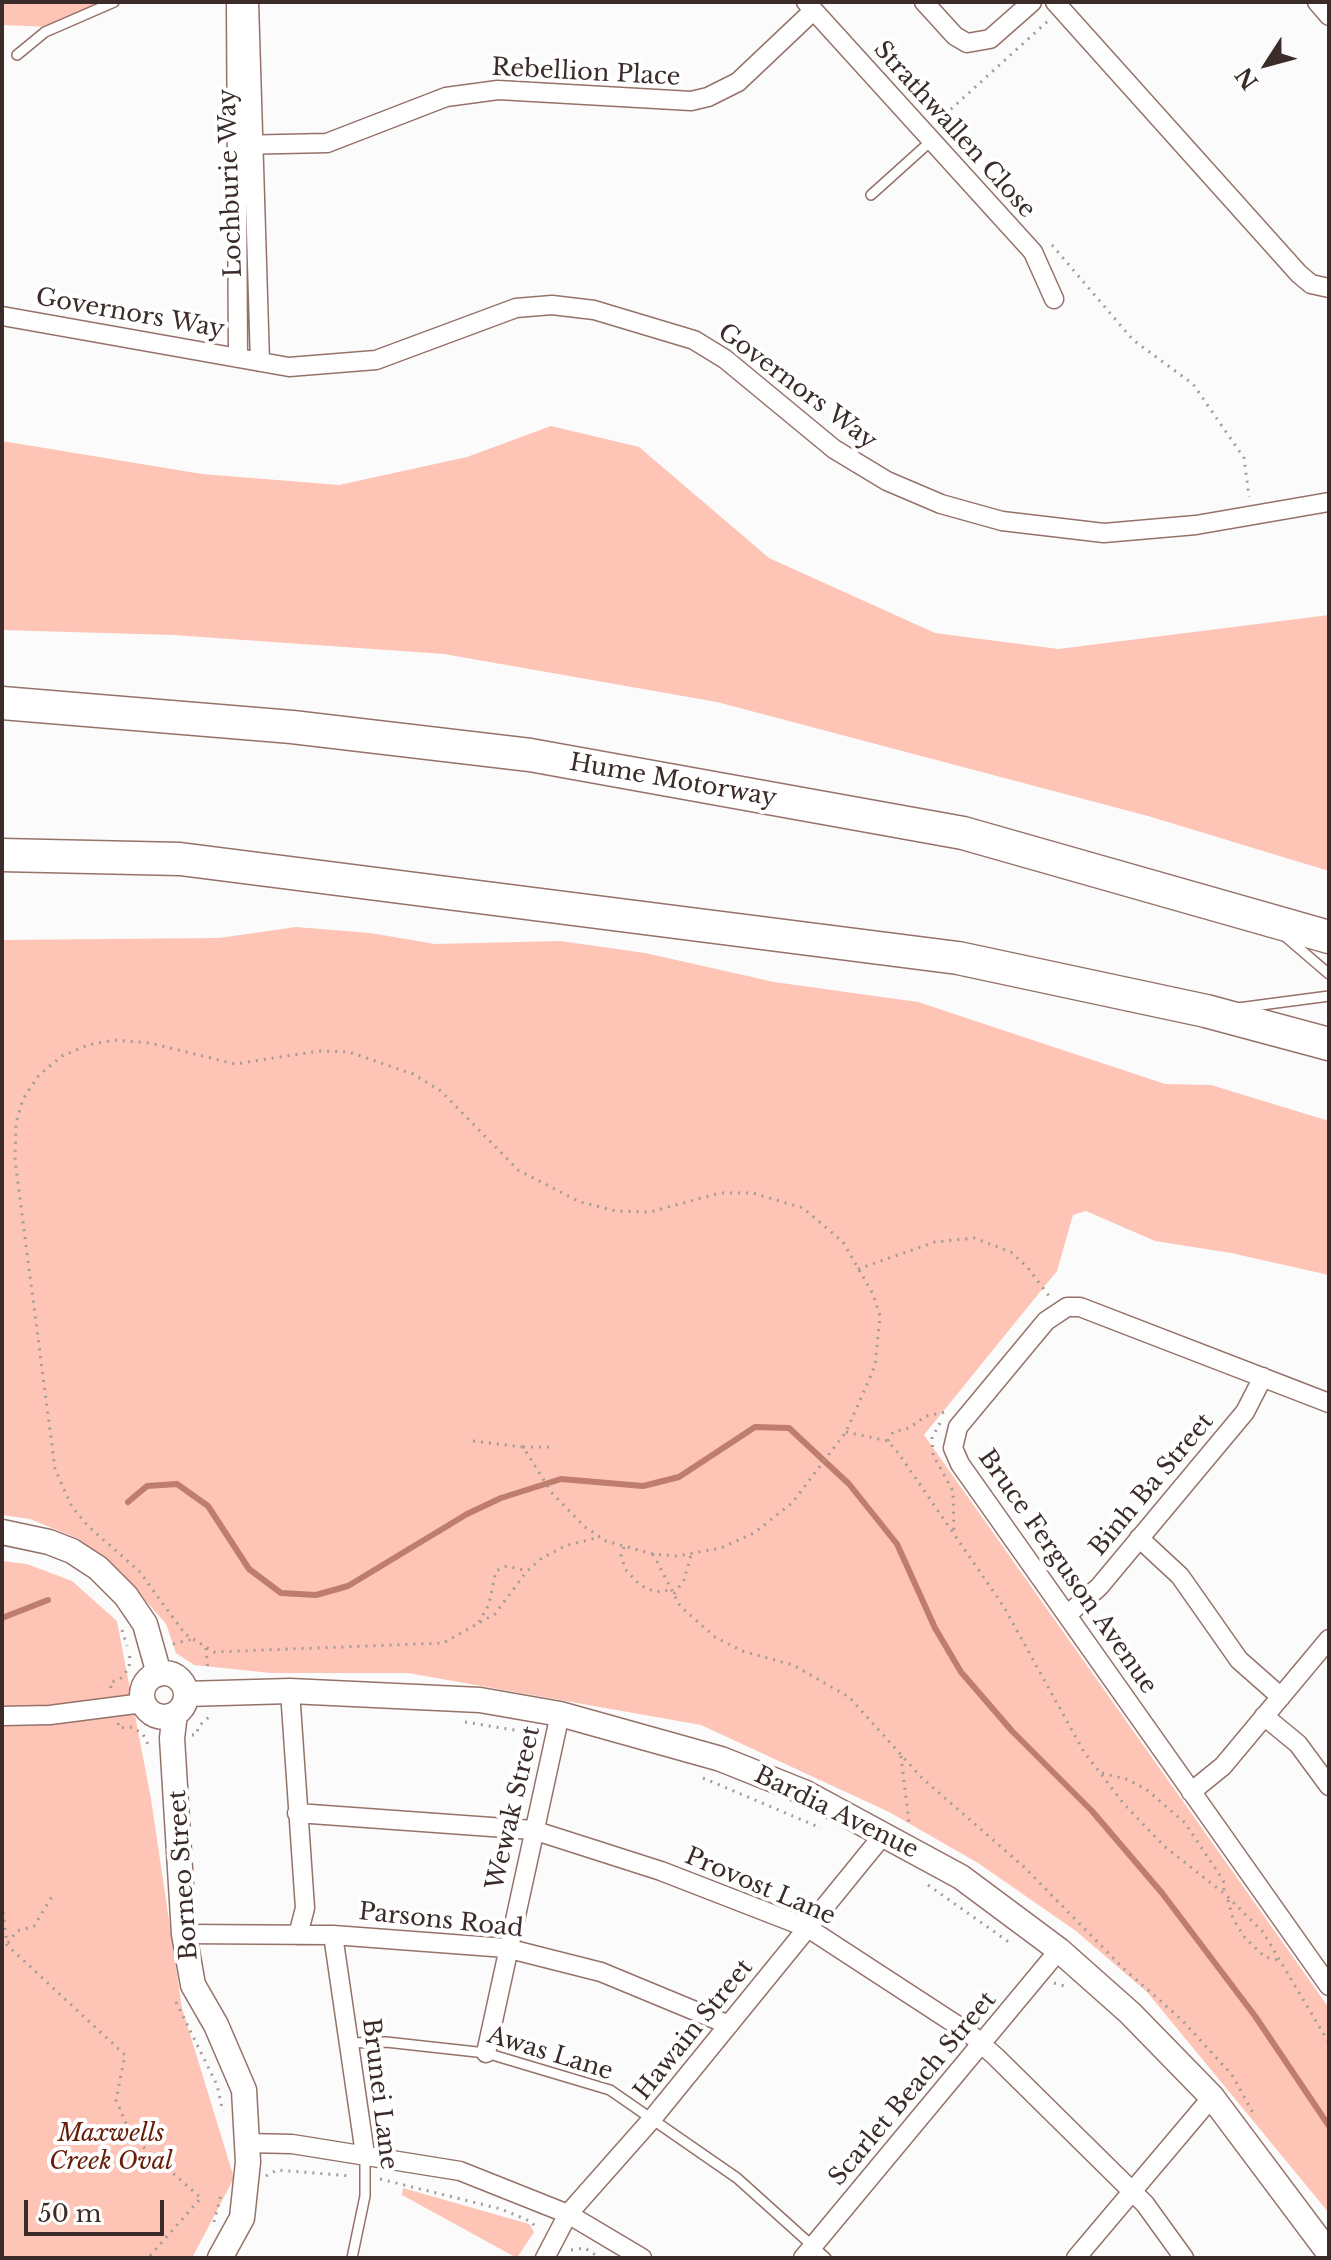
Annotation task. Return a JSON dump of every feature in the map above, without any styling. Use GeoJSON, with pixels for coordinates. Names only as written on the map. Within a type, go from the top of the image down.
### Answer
{"type":"FeatureCollection","features":[{"type":"Feature","properties":{"kind":"highway","name":"Hume Motorway"},"geometry":{"type":"LineString","coordinates":[[2,703],[292,727],[530,755],[963,833],[1329,937]]}},
{"type":"Feature","properties":{"kind":"highway"},"geometry":{"type":"LineString","coordinates":[[2,855],[180,859],[549,903],[958,958],[1206,1011],[1329,1044]]}},
{"type":"Feature","properties":{"kind":"street","name":"Lochburie Way"},"geometry":{"type":"LineString","coordinates":[[236,2],[260,362]]}},
{"type":"Feature","properties":{"kind":"street","name":"Lochburie Way"},"geometry":{"type":"LineString","coordinates":[[238,358],[249,2]]}},
{"type":"Feature","properties":{"kind":"street"},"geometry":{"type":"LineString","coordinates":[[924,2],[955,36],[967,43],[990,39],[1032,2]]}},
{"type":"Feature","properties":{"kind":"street"},"geometry":{"type":"LineString","coordinates":[[1317,2],[1329,16]]}},
{"type":"Feature","properties":{"kind":"street","name":"Rebellion Place"},"geometry":{"type":"LineString","coordinates":[[245,145],[327,143],[446,97],[498,90],[691,101],[708,97],[738,82],[810,6]]}},
{"type":"Feature","properties":{"kind":"street","name":"Strathwallen Close"},"geometry":{"type":"LineString","coordinates":[[810,6],[1033,252],[1054,299]]}},
{"type":"Feature","properties":{"kind":"street"},"geometry":{"type":"LineString","coordinates":[[1058,6],[1299,274],[1311,284],[1329,288]]}},
{"type":"Feature","properties":{"kind":"street","name":"Governors Way"},"geometry":{"type":"LineString","coordinates":[[2,316],[260,362],[304,366],[376,360],[516,308],[552,305],[594,310],[694,340],[725,359],[834,449],[887,481],[941,504],[1002,521],[1104,533],[1252,516],[1329,502]]}},
{"type":"Feature","properties":{"kind":"street","name":"Bruce Ferguson Avenue"},"geometry":{"type":"LineString","coordinates":[[1329,1403],[1080,1307],[1067,1307],[1046,1321],[958,1427],[953,1448],[960,1464],[1191,1792],[1323,1963],[1329,1986]]}},
{"type":"Feature","properties":{"kind":"street","name":"Binh Ba Street"},"geometry":{"type":"LineString","coordinates":[[1067,1615],[1099,1587],[1245,1412],[1263,1377]]}},
{"type":"Feature","properties":{"kind":"street"},"geometry":{"type":"LineString","coordinates":[[2,1532],[49,1542],[72,1551],[98,1568],[126,1596],[145,1624],[159,1674]]}},
{"type":"Feature","properties":{"kind":"street"},"geometry":{"type":"LineString","coordinates":[[1139,1538],[1180,1576],[1239,1660],[1281,1697]]}},
{"type":"Feature","properties":{"kind":"street"},"geometry":{"type":"LineString","coordinates":[[1191,1792],[1223,1766],[1329,1639]]}},
{"type":"Feature","properties":{"kind":"street"},"geometry":{"type":"LineString","coordinates":[[159,1674],[174,1676],[180,1704],[158,1717],[143,1703],[142,1688],[159,1674]]}},
{"type":"Feature","properties":{"kind":"street"},"geometry":{"type":"LineString","coordinates":[[290,1691],[305,1908],[298,1935]]}},
{"type":"Feature","properties":{"kind":"street","name":"Bardia Avenue"},"geometry":{"type":"LineString","coordinates":[[180,1704],[290,1691],[480,1700],[560,1714],[721,1759],[896,1830],[1059,1950],[1130,2013],[1212,2097],[1329,2253]]}},
{"type":"Feature","properties":{"kind":"street"},"geometry":{"type":"LineString","coordinates":[[2,1716],[50,1715],[143,1703]]}},
{"type":"Feature","properties":{"kind":"street","name":"Borneo Street"},"geometry":{"type":"LineString","coordinates":[[180,1704],[172,1738],[184,1934],[200,2002],[216,2025],[244,2090],[246,2143],[242,2218],[220,2258]]}},
{"type":"Feature","properties":{"kind":"street","name":"Wewak Street"},"geometry":{"type":"LineString","coordinates":[[486,2053],[506,1948],[560,1714]]}},
{"type":"Feature","properties":{"kind":"street"},"geometry":{"type":"LineString","coordinates":[[1264,1716],[1298,1744],[1329,1786]]}},
{"type":"Feature","properties":{"kind":"street","name":"Provost Lane"},"geometry":{"type":"LineString","coordinates":[[297,1813],[533,1830],[661,1871],[808,1928],[982,2045],[1132,2191],[1184,2258]]}},
{"type":"Feature","properties":{"kind":"street","name":"Hawain Street"},"geometry":{"type":"LineString","coordinates":[[545,2258],[568,2214],[652,2119],[808,1928],[896,1830]]}},
{"type":"Feature","properties":{"kind":"street","name":"Parsons Road"},"geometry":{"type":"LineString","coordinates":[[184,1934],[333,1935],[506,1948],[601,1972],[729,2025]]}},
{"type":"Feature","properties":{"kind":"street","name":"Brunei Lane"},"geometry":{"type":"LineString","coordinates":[[333,1935],[365,2154]]}},
{"type":"Feature","properties":{"kind":"street","name":"Scarlet Beach Street"},"geometry":{"type":"LineString","coordinates":[[814,2254],[1059,1950]]}},
{"type":"Feature","properties":{"kind":"street"},"geometry":{"type":"LineString","coordinates":[[1076,2258],[1212,2097]]}},
{"type":"Feature","properties":{"kind":"street"},"geometry":{"type":"LineString","coordinates":[[246,2143],[292,2144],[460,2171],[568,2214],[642,2258]]}},
{"type":"Feature","properties":{"kind":"lane"},"geometry":{"type":"LineString","coordinates":[[17,55],[45,32],[114,2]]}},
{"type":"Feature","properties":{"kind":"lane"},"geometry":{"type":"LineString","coordinates":[[871,195],[928,137]]}},
{"type":"Feature","properties":{"kind":"lane"},"geometry":{"type":"LineString","coordinates":[[1263,917],[1329,974]]}},
{"type":"Feature","properties":{"kind":"lane"},"geometry":{"type":"LineString","coordinates":[[1206,1011],[1329,996]]}},
{"type":"Feature","properties":{"kind":"lane","name":"Awas Lane"},"geometry":{"type":"LineString","coordinates":[[350,2043],[386,2042],[486,2053],[610,2090],[737,2178],[814,2254]]}},
{"type":"Feature","properties":{"kind":"lane","name":"Brunei Lane"},"geometry":{"type":"LineString","coordinates":[[352,2258],[367,2177],[365,2154]]}},
{"type":"Feature","properties":{"kind":"path"},"geometry":{"type":"LineString","coordinates":[[928,137],[946,113],[1058,6]]}},
{"type":"Feature","properties":{"kind":"path"},"geometry":{"type":"LineString","coordinates":[[946,113],[972,157]]}},
{"type":"Feature","properties":{"kind":"path"},"geometry":{"type":"LineString","coordinates":[[982,166],[1019,207]]}},
{"type":"Feature","properties":{"kind":"path"},"geometry":{"type":"LineString","coordinates":[[1046,239],[1133,340],[1193,384],[1244,458],[1252,516]]}},
{"type":"Feature","properties":{"kind":"path"},"geometry":{"type":"LineString","coordinates":[[523,1447],[552,1493],[600,1537],[653,1554],[703,1553],[754,1533],[792,1503],[840,1441],[853,1419],[875,1366],[880,1316],[843,1242],[803,1208],[753,1193],[720,1193],[650,1212],[616,1211],[550,1190],[518,1170],[441,1091],[413,1074],[349,1052],[319,1051],[235,1064],[150,1043],[114,1040],[88,1045],[62,1056],[39,1075],[23,1099],[16,1123],[15,1160],[53,1459],[61,1487],[72,1507],[88,1526],[139,1571],[185,1634],[214,1652],[443,1643],[477,1626],[508,1601],[527,1571],[565,1546],[600,1537]]}},
{"type":"Feature","properties":{"kind":"path"},"geometry":{"type":"LineString","coordinates":[[858,1269],[949,1238],[974,1238],[1000,1247],[1028,1268],[1050,1295]]}},
{"type":"Feature","properties":{"kind":"path"},"geometry":{"type":"LineString","coordinates":[[888,1441],[893,1432],[909,1428],[926,1416],[947,1413]]}},
{"type":"Feature","properties":{"kind":"path"},"geometry":{"type":"LineString","coordinates":[[846,1432],[888,1441],[1004,1607],[1068,1727],[1100,1773],[1164,1846],[1225,1894],[1263,1932],[1282,1961],[1308,2013],[1329,2043]]}},
{"type":"Feature","properties":{"kind":"path"},"geometry":{"type":"LineString","coordinates":[[473,1441],[551,1447]]}},
{"type":"Feature","properties":{"kind":"path"},"geometry":{"type":"LineString","coordinates":[[624,1547],[621,1555],[625,1569],[640,1585],[655,1592],[673,1592],[684,1580],[691,1555]]}},
{"type":"Feature","properties":{"kind":"path"},"geometry":{"type":"LineString","coordinates":[[653,1554],[680,1606],[715,1637],[742,1651],[793,1665],[849,1697],[901,1756],[943,1797],[1024,1867],[1161,2004],[1182,2020],[1232,2075],[1255,2116]]}},
{"type":"Feature","properties":{"kind":"path"},"geometry":{"type":"LineString","coordinates":[[477,1626],[489,1604],[496,1571],[507,1566],[527,1571]]}},
{"type":"Feature","properties":{"kind":"path"},"geometry":{"type":"LineString","coordinates":[[110,1683],[121,1678],[129,1668],[130,1653],[121,1626]]}},
{"type":"Feature","properties":{"kind":"path"},"geometry":{"type":"LineString","coordinates":[[196,1735],[199,1726],[210,1716],[222,1716]]}},
{"type":"Feature","properties":{"kind":"path"},"geometry":{"type":"LineString","coordinates":[[455,1721],[526,1732],[532,1737]]}},
{"type":"Feature","properties":{"kind":"path"},"geometry":{"type":"LineString","coordinates":[[896,1830],[908,1800],[901,1756]]}},
{"type":"Feature","properties":{"kind":"path"},"geometry":{"type":"LineString","coordinates":[[1100,1773],[1126,1779],[1146,1789],[1185,1823],[1225,1884],[1233,1919],[1245,1938],[1265,1957],[1282,1961]]}},
{"type":"Feature","properties":{"kind":"path"},"geometry":{"type":"LineString","coordinates":[[698,1776],[772,1804],[828,1831]]}},
{"type":"Feature","properties":{"kind":"path"},"geometry":{"type":"LineString","coordinates":[[926,1884],[1016,1947]]}},
{"type":"Feature","properties":{"kind":"path"},"geometry":{"type":"LineString","coordinates":[[7,1945],[17,1931],[34,1926],[53,1895]]}},
{"type":"Feature","properties":{"kind":"path"},"geometry":{"type":"LineString","coordinates":[[3,1912],[7,1945],[125,2055],[116,2100],[132,2137],[201,2198],[148,2258]]}},
{"type":"Feature","properties":{"kind":"path"},"geometry":{"type":"LineString","coordinates":[[269,2176],[277,2170],[367,2177],[501,2209],[532,2222],[537,2231]]}},
{"type":"Feature","properties":{"kind":"path"},"geometry":{"type":"LineString","coordinates":[[570,2250],[585,2248],[600,2258]]}},
{"type":"Feature","properties":{"kind":"green space"},"geometry":{"type":"Polygon","coordinates":[[[2,2],[111,2],[49,27],[2,25],[2,2]]]}},
{"type":"Feature","properties":{"kind":"green space"},"geometry":{"type":"Polygon","coordinates":[[[551,426],[639,447],[769,558],[935,633],[1058,649],[1329,615],[1329,871],[1148,816],[717,702],[444,654],[173,635],[2,630],[2,441],[202,474],[339,485],[467,457],[551,426]]]}},
{"type":"Feature","properties":{"kind":"green space"},"geometry":{"type":"Polygon","coordinates":[[[296,927],[370,933],[435,944],[560,941],[645,953],[774,982],[918,1002],[1165,1084],[1211,1085],[1329,1121],[1329,1275],[1231,1253],[1155,1241],[1086,1211],[1073,1215],[1057,1271],[924,1435],[1329,2008],[1329,2213],[1147,1992],[1076,1931],[978,1863],[889,1812],[701,1725],[408,1673],[271,1673],[194,1665],[176,1653],[166,1624],[121,1572],[79,1539],[30,1519],[2,1515],[2,940],[219,938],[296,927]]]}},
{"type":"Feature","properties":{"kind":"green space","name":"Maxwells Creek Oval"},"geometry":{"type":"Polygon","coordinates":[[[2,1561],[27,1564],[72,1581],[117,1621],[151,1799],[182,2008],[234,2178],[192,2258],[2,2258],[2,1561]]]}},
{"type":"Feature","properties":{"kind":"green space"},"geometry":{"type":"Polygon","coordinates":[[[403,2188],[529,2224],[534,2232],[517,2258],[402,2195],[403,2188]]]}},
{"type":"Feature","properties":{"kind":"waterway"},"geometry":{"type":"LineString","coordinates":[[128,1502],[147,1486],[177,1484],[208,1506],[249,1569],[281,1593],[316,1595],[348,1586],[467,1514],[501,1498],[561,1479],[643,1486],[679,1477],[755,1427],[789,1428],[849,1484],[897,1544],[935,1628],[961,1672],[1012,1731],[1092,1811],[1162,1893],[1255,2016],[1329,2126]]}},
{"type":"Feature","properties":{"kind":"waterway"},"geometry":{"type":"LineString","coordinates":[[2,1618],[48,1600]]}}]}
